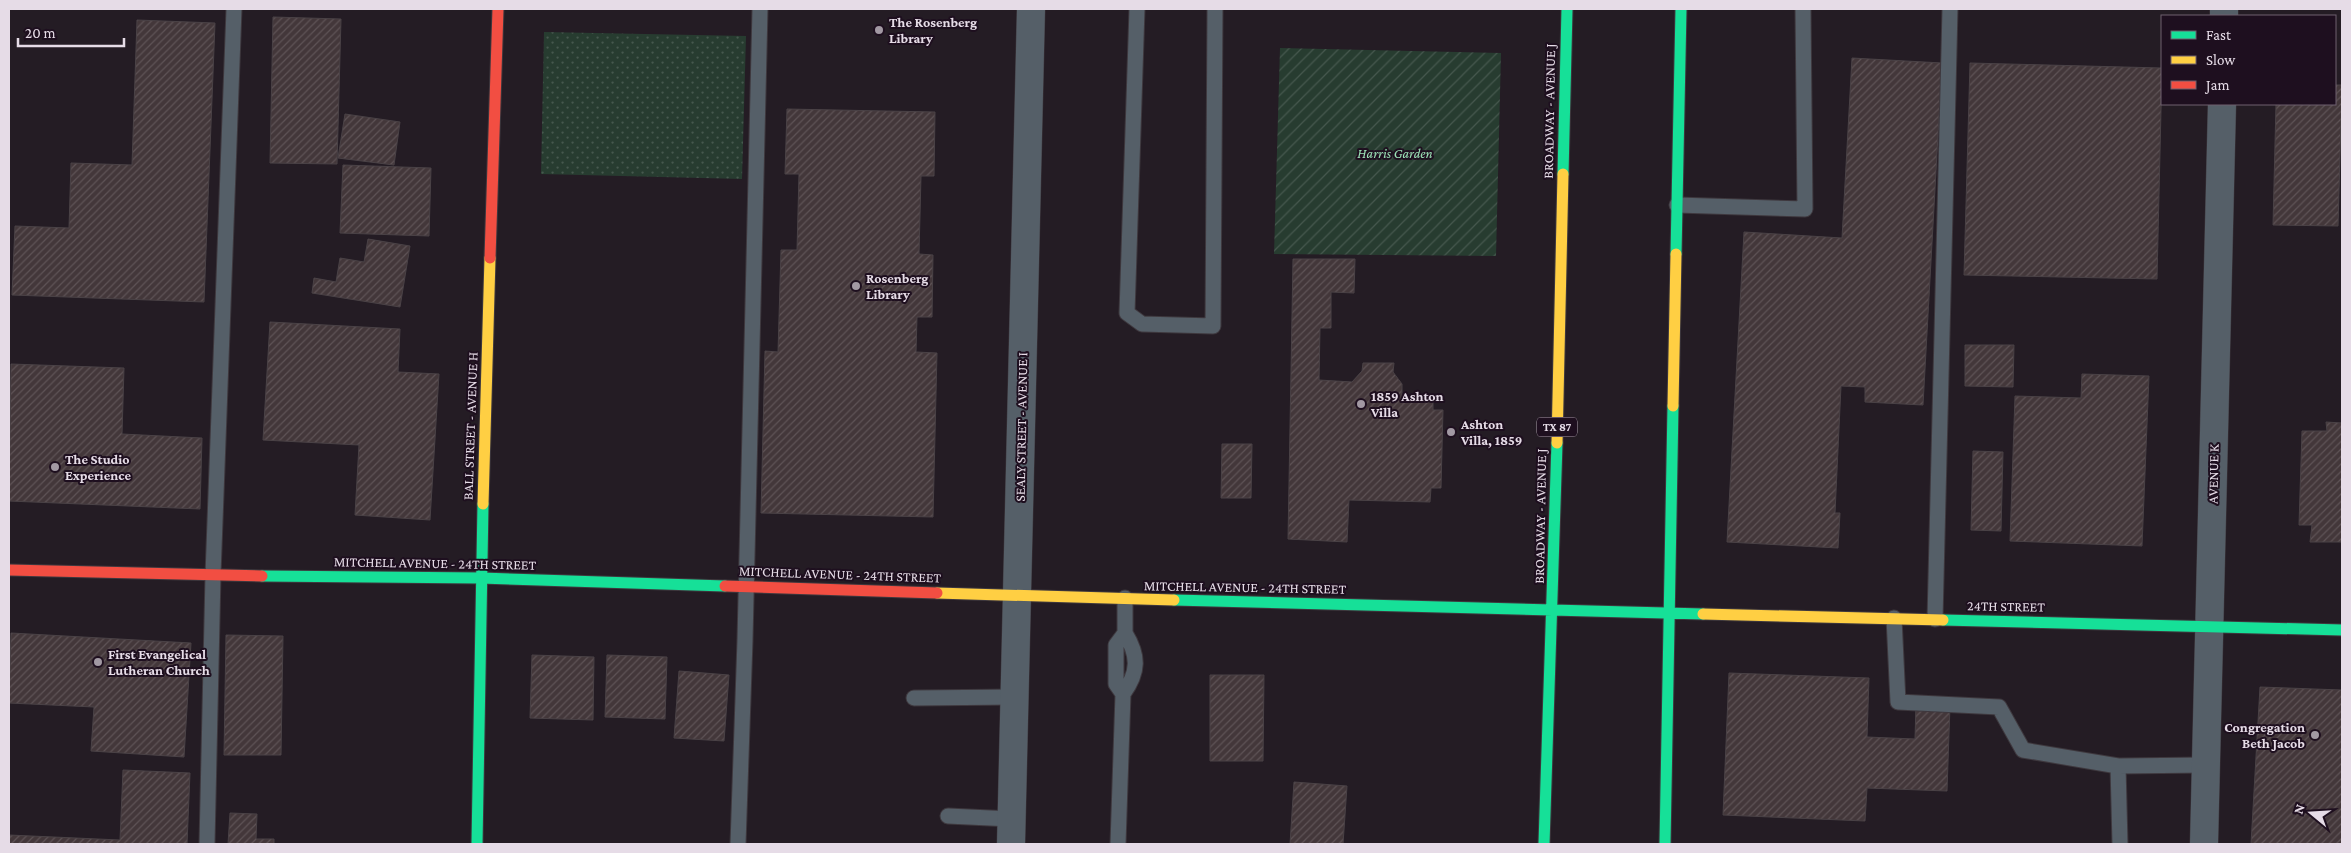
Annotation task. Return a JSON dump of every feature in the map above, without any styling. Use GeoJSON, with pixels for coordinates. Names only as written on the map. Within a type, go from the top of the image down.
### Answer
{"type":"FeatureCollection","features":[{"type":"Feature","properties":{"kind":"street","name":"BALL STREET - AVENUE H"},"geometry":{"type":"LineString","coordinates":[[477,844],[481,578],[498,9]]}},
{"type":"Feature","properties":{"kind":"street","name":"SEALY STREET - AVENUE I"},"geometry":{"type":"LineString","coordinates":[[1011,832],[1031,9]]}},
{"type":"Feature","properties":{"kind":"street","name":"BROADWAY - AVENUE J"},"geometry":{"type":"LineString","coordinates":[[1544,844],[1553,610],[1566,9]]}},
{"type":"Feature","properties":{"kind":"street"},"geometry":{"type":"LineString","coordinates":[[1665,844],[1681,9]]}},
{"type":"Feature","properties":{"kind":"street","name":"AVENUE K"},"geometry":{"type":"LineString","coordinates":[[2204,844],[2222,105]]}},
{"type":"Feature","properties":{"kind":"street","name":"MITCHELL AVENUE - 24TH STREET"},"geometry":{"type":"LineString","coordinates":[[9,570],[213,575],[481,578],[1017,596],[1670,612]]}},
{"type":"Feature","properties":{"kind":"street","name":"24TH STREET"},"geometry":{"type":"LineString","coordinates":[[1670,612],[2342,630]]}},
{"type":"Feature","properties":{"kind":"lane"},"geometry":{"type":"LineString","coordinates":[[207,844],[213,575],[234,9]]}},
{"type":"Feature","properties":{"kind":"lane"},"geometry":{"type":"LineString","coordinates":[[738,844],[760,9]]}},
{"type":"Feature","properties":{"kind":"lane"},"geometry":{"type":"LineString","coordinates":[[1137,9],[1127,314],[1142,324],[1213,326],[1215,9]]}},
{"type":"Feature","properties":{"kind":"lane"},"geometry":{"type":"LineString","coordinates":[[1677,205],[1805,209],[1803,9]]}},
{"type":"Feature","properties":{"kind":"lane"},"geometry":{"type":"LineString","coordinates":[[1935,619],[1950,9]]}},
{"type":"Feature","properties":{"kind":"lane"},"geometry":{"type":"LineString","coordinates":[[1118,844],[1123,694],[1135,678],[1134,649],[1126,633],[1125,598]]}},
{"type":"Feature","properties":{"kind":"lane"},"geometry":{"type":"LineString","coordinates":[[1894,618],[1898,702],[1999,708],[2023,750],[2118,766],[2206,765]]}},
{"type":"Feature","properties":{"kind":"lane"},"geometry":{"type":"LineString","coordinates":[[914,698],[1015,697]]}},
{"type":"Feature","properties":{"kind":"lane"},"geometry":{"type":"LineString","coordinates":[[2118,766],[2120,844]]}},
{"type":"Feature","properties":{"kind":"lane"},"geometry":{"type":"LineString","coordinates":[[948,816],[1011,832]]}},
{"type":"Feature","properties":{"kind":"green space"},"geometry":{"type":"Polygon","coordinates":[[[544,32],[746,36],[742,179],[541,174],[544,32]]]}},
{"type":"Feature","properties":{"kind":"green space","name":"Harris Garden"},"geometry":{"type":"Polygon","coordinates":[[[1280,48],[1501,53],[1496,256],[1274,254],[1280,48]]]}},
{"type":"Feature","properties":{"kind":"building"},"geometry":{"type":"Polygon","coordinates":[[[273,17],[341,19],[337,164],[270,163],[273,17]]]}},
{"type":"Feature","properties":{"kind":"building"},"geometry":{"type":"Polygon","coordinates":[[[137,20],[215,23],[204,302],[12,295],[15,226],[69,228],[71,163],[132,165],[137,20]]]}},
{"type":"Feature","properties":{"kind":"building"},"geometry":{"type":"Polygon","coordinates":[[[1852,58],[1942,63],[1923,405],[1865,402],[1865,387],[1841,386],[1835,513],[1840,513],[1838,548],[1727,542],[1744,232],[1842,238],[1852,58]]]}},
{"type":"Feature","properties":{"kind":"building"},"geometry":{"type":"Polygon","coordinates":[[[1970,63],[2161,68],[2157,279],[1964,275],[1970,63]]]}},
{"type":"Feature","properties":{"kind":"building"},"geometry":{"type":"Polygon","coordinates":[[[2336,85],[2342,85],[2338,226],[2273,225],[2276,105],[2336,105],[2336,85]]]}},
{"type":"Feature","properties":{"kind":"building","name":"Rosenberg Library"},"geometry":{"type":"Polygon","coordinates":[[[787,109],[935,112],[934,176],[921,176],[919,254],[933,255],[932,317],[917,317],[916,352],[937,353],[933,517],[761,513],[765,351],[778,352],[781,250],[797,250],[799,174],[785,174],[787,109]]]}},
{"type":"Feature","properties":{"kind":"building"},"geometry":{"type":"Polygon","coordinates":[[[345,114],[400,122],[394,165],[338,158],[345,114]]]}},
{"type":"Feature","properties":{"kind":"building"},"geometry":{"type":"Polygon","coordinates":[[[343,165],[431,168],[429,236],[340,233],[343,165]]]}},
{"type":"Feature","properties":{"kind":"building"},"geometry":{"type":"Polygon","coordinates":[[[368,239],[410,246],[400,307],[312,293],[314,278],[336,282],[340,258],[364,262],[368,239]]]}},
{"type":"Feature","properties":{"kind":"building","name":"1859 Ashton Villa"},"geometry":{"type":"Polygon","coordinates":[[[1293,259],[1355,259],[1354,293],[1331,292],[1331,328],[1320,328],[1319,380],[1352,382],[1362,371],[1363,363],[1394,363],[1393,372],[1402,384],[1402,397],[1433,399],[1433,410],[1443,410],[1441,488],[1431,488],[1430,502],[1349,500],[1347,542],[1288,539],[1293,259]]]}},
{"type":"Feature","properties":{"kind":"building"},"geometry":{"type":"Polygon","coordinates":[[[270,322],[400,329],[398,372],[439,374],[430,520],[355,515],[359,445],[263,440],[270,322]]]}},
{"type":"Feature","properties":{"kind":"building"},"geometry":{"type":"Polygon","coordinates":[[[1965,345],[2014,345],[2013,387],[1965,386],[1965,345]]]}},
{"type":"Feature","properties":{"kind":"building"},"geometry":{"type":"Polygon","coordinates":[[[11,364],[124,368],[122,434],[202,438],[200,509],[9,501],[11,364]]]}},
{"type":"Feature","properties":{"kind":"building"},"geometry":{"type":"Polygon","coordinates":[[[2082,374],[2149,376],[2142,546],[2010,541],[2015,396],[2081,398],[2082,374]]]}},
{"type":"Feature","properties":{"kind":"building"},"geometry":{"type":"Polygon","coordinates":[[[2326,422],[2342,423],[2342,542],[2310,542],[2312,525],[2299,525],[2302,431],[2327,431],[2326,422]]]}},
{"type":"Feature","properties":{"kind":"building"},"geometry":{"type":"Polygon","coordinates":[[[1222,444],[1252,444],[1251,498],[1221,498],[1222,444]]]}},
{"type":"Feature","properties":{"kind":"building"},"geometry":{"type":"Polygon","coordinates":[[[1973,451],[2003,452],[2001,531],[1971,530],[1973,451]]]}},
{"type":"Feature","properties":{"kind":"building"},"geometry":{"type":"Polygon","coordinates":[[[11,633],[191,643],[184,757],[91,751],[94,707],[9,703],[11,633]]]}},
{"type":"Feature","properties":{"kind":"building"},"geometry":{"type":"Polygon","coordinates":[[[226,635],[283,636],[281,755],[224,755],[226,635]]]}},
{"type":"Feature","properties":{"kind":"building"},"geometry":{"type":"Polygon","coordinates":[[[532,655],[594,657],[593,720],[530,718],[532,655]]]}},
{"type":"Feature","properties":{"kind":"building"},"geometry":{"type":"Polygon","coordinates":[[[607,655],[667,657],[665,719],[605,717],[607,655]]]}},
{"type":"Feature","properties":{"kind":"building"},"geometry":{"type":"Polygon","coordinates":[[[679,671],[729,675],[724,741],[674,738],[679,671]]]}},
{"type":"Feature","properties":{"kind":"building"},"geometry":{"type":"Polygon","coordinates":[[[1729,673],[1869,678],[1867,737],[1915,739],[1916,704],[1950,706],[1947,791],[1867,788],[1865,821],[1723,815],[1729,673]]]}},
{"type":"Feature","properties":{"kind":"building"},"geometry":{"type":"Polygon","coordinates":[[[1210,675],[1264,675],[1263,761],[1210,761],[1210,675]]]}},
{"type":"Feature","properties":{"kind":"building"},"geometry":{"type":"Polygon","coordinates":[[[2260,687],[2342,690],[2342,844],[2251,844],[2260,687]]]}},
{"type":"Feature","properties":{"kind":"building"},"geometry":{"type":"Polygon","coordinates":[[[123,770],[190,773],[187,844],[9,844],[9,835],[120,840],[123,770]]]}},
{"type":"Feature","properties":{"kind":"building"},"geometry":{"type":"Polygon","coordinates":[[[1294,782],[1347,786],[1343,844],[1290,844],[1294,782]]]}},
{"type":"Feature","properties":{"kind":"building"},"geometry":{"type":"Polygon","coordinates":[[[230,813],[257,814],[256,839],[274,839],[274,844],[228,844],[230,813]]]}},
{"type":"Feature","properties":{"kind":"traffic: fast"},"geometry":{"type":"LineString","coordinates":[[1563,174],[1567,9]]}},
{"type":"Feature","properties":{"kind":"traffic: fast"},"geometry":{"type":"LineString","coordinates":[[1676,254],[1681,9]]}},
{"type":"Feature","properties":{"kind":"traffic: fast"},"geometry":{"type":"LineString","coordinates":[[1665,844],[1673,406]]}},
{"type":"Feature","properties":{"kind":"traffic: fast"},"geometry":{"type":"LineString","coordinates":[[1544,844],[1557,443]]}},
{"type":"Feature","properties":{"kind":"traffic: fast"},"geometry":{"type":"LineString","coordinates":[[477,844],[483,504]]}},
{"type":"Feature","properties":{"kind":"traffic: fast"},"geometry":{"type":"LineString","coordinates":[[262,576],[481,578],[725,586]]}},
{"type":"Feature","properties":{"kind":"traffic: fast"},"geometry":{"type":"LineString","coordinates":[[1174,600],[1703,614]]}},
{"type":"Feature","properties":{"kind":"traffic: fast"},"geometry":{"type":"LineString","coordinates":[[1943,620],[2342,630]]}},
{"type":"Feature","properties":{"kind":"traffic: slow"},"geometry":{"type":"LineString","coordinates":[[1557,443],[1563,174]]}},
{"type":"Feature","properties":{"kind":"traffic: slow"},"geometry":{"type":"LineString","coordinates":[[1673,406],[1676,254]]}},
{"type":"Feature","properties":{"kind":"traffic: slow"},"geometry":{"type":"LineString","coordinates":[[483,504],[490,258]]}},
{"type":"Feature","properties":{"kind":"traffic: slow"},"geometry":{"type":"LineString","coordinates":[[937,593],[1174,600]]}},
{"type":"Feature","properties":{"kind":"traffic: slow"},"geometry":{"type":"LineString","coordinates":[[1703,614],[1943,620]]}},
{"type":"Feature","properties":{"kind":"traffic: jam"},"geometry":{"type":"LineString","coordinates":[[490,258],[498,9]]}},
{"type":"Feature","properties":{"kind":"traffic: jam"},"geometry":{"type":"LineString","coordinates":[[9,570],[262,576]]}},
{"type":"Feature","properties":{"kind":"traffic: jam"},"geometry":{"type":"LineString","coordinates":[[725,586],[937,593]]}},
{"type":"Feature","properties":{"kind":"place","name":"The Rosenberg Library"},"geometry":{"type":"Point","coordinates":[879,30]}},
{"type":"Feature","properties":{"kind":"place","name":"Rosenberg Library"},"geometry":{"type":"Point","coordinates":[856,286]}},
{"type":"Feature","properties":{"kind":"place","name":"1859 Ashton Villa"},"geometry":{"type":"Point","coordinates":[1361,404]}},
{"type":"Feature","properties":{"kind":"place","name":"Ashton Villa, 1859"},"geometry":{"type":"Point","coordinates":[1451,432]}},
{"type":"Feature","properties":{"kind":"place","name":"The Studio Experience"},"geometry":{"type":"Point","coordinates":[55,467]}},
{"type":"Feature","properties":{"kind":"place","name":"First Evangelical Lutheran Church"},"geometry":{"type":"Point","coordinates":[98,662]}},
{"type":"Feature","properties":{"kind":"place","name":"Congregation Beth Jacob"},"geometry":{"type":"Point","coordinates":[2315,735]}}]}
